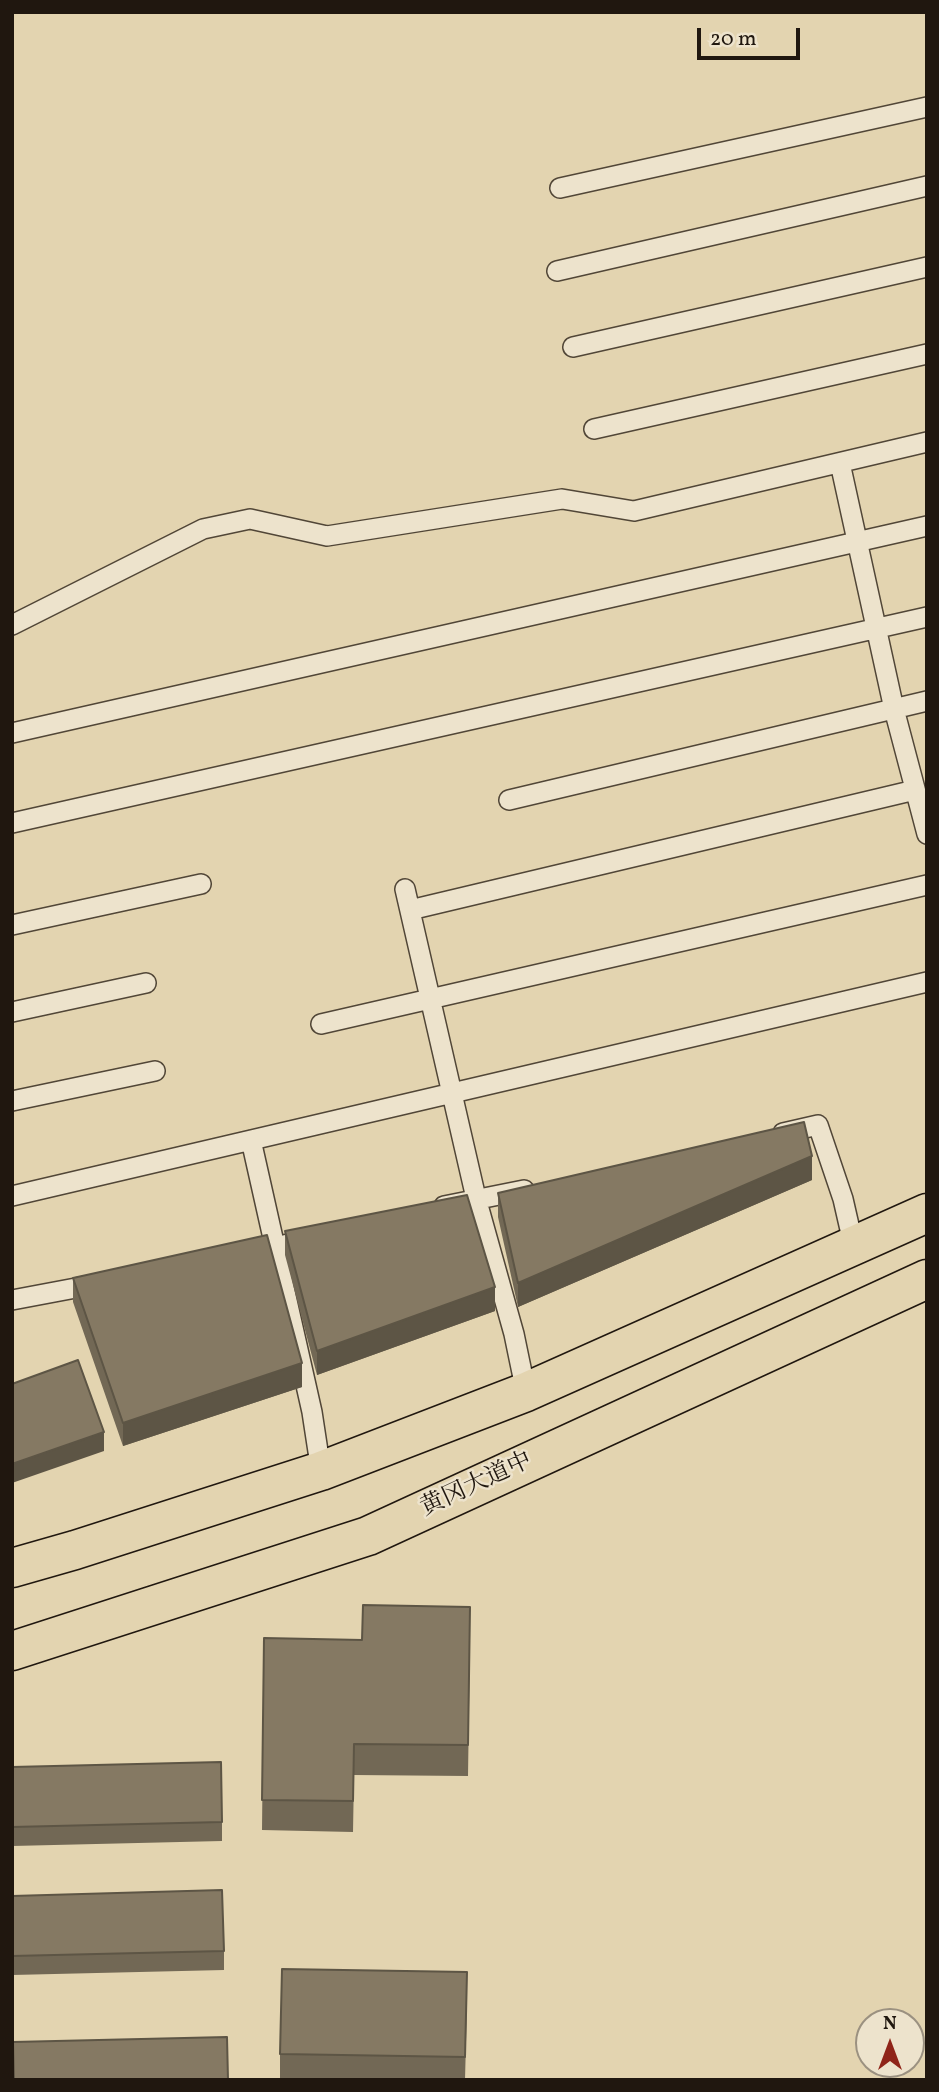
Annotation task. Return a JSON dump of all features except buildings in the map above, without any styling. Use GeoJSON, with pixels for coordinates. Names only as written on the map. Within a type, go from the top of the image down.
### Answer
{"type":"FeatureCollection","features":[{"type":"Feature","properties":{"kind":"main road"},"geometry":{"type":"LineString","coordinates":[[12,1568],[321,1471],[527,1392],[927,1213]]}},
{"type":"Feature","properties":{"kind":"main road","name":"黄冈大道中"},"geometry":{"type":"LineString","coordinates":[[12,1651],[368,1536],[927,1279]]}},
{"type":"Feature","properties":{"kind":"lane"},"geometry":{"type":"LineString","coordinates":[[560,188],[927,107]]}},
{"type":"Feature","properties":{"kind":"lane"},"geometry":{"type":"LineString","coordinates":[[557,271],[927,186]]}},
{"type":"Feature","properties":{"kind":"lane"},"geometry":{"type":"LineString","coordinates":[[573,347],[927,267]]}},
{"type":"Feature","properties":{"kind":"lane"},"geometry":{"type":"LineString","coordinates":[[594,429],[927,354]]}},
{"type":"Feature","properties":{"kind":"lane"},"geometry":{"type":"LineString","coordinates":[[12,625],[203,529],[250,519],[327,536],[562,499],[634,511],[927,442]]}},
{"type":"Feature","properties":{"kind":"lane"},"geometry":{"type":"LineString","coordinates":[[839,463],[894,709],[927,834]]}},
{"type":"Feature","properties":{"kind":"lane"},"geometry":{"type":"LineString","coordinates":[[12,733],[927,526]]}},
{"type":"Feature","properties":{"kind":"lane"},"geometry":{"type":"LineString","coordinates":[[12,823],[927,617]]}},
{"type":"Feature","properties":{"kind":"lane"},"geometry":{"type":"LineString","coordinates":[[509,800],[927,701]]}},
{"type":"Feature","properties":{"kind":"lane"},"geometry":{"type":"LineString","coordinates":[[410,910],[915,790]]}},
{"type":"Feature","properties":{"kind":"lane"},"geometry":{"type":"LineString","coordinates":[[12,925],[201,884]]}},
{"type":"Feature","properties":{"kind":"lane"},"geometry":{"type":"LineString","coordinates":[[321,1024],[927,885]]}},
{"type":"Feature","properties":{"kind":"lane"},"geometry":{"type":"LineString","coordinates":[[405,889],[476,1198],[514,1334],[527,1392]]}},
{"type":"Feature","properties":{"kind":"lane"},"geometry":{"type":"LineString","coordinates":[[12,1196],[927,982]]}},
{"type":"Feature","properties":{"kind":"lane"},"geometry":{"type":"LineString","coordinates":[[12,1012],[146,983]]}},
{"type":"Feature","properties":{"kind":"lane"},"geometry":{"type":"LineString","coordinates":[[12,1101],[155,1071]]}},
{"type":"Feature","properties":{"kind":"lane"},"geometry":{"type":"LineString","coordinates":[[763,1137],[818,1125],[843,1199],[854,1247]]}},
{"type":"Feature","properties":{"kind":"lane"},"geometry":{"type":"LineString","coordinates":[[251,1140],[312,1412],[321,1471]]}},
{"type":"Feature","properties":{"kind":"lane"},"geometry":{"type":"LineString","coordinates":[[422,1212],[476,1198],[545,1186]]}},
{"type":"Feature","properties":{"kind":"lane"},"geometry":{"type":"LineString","coordinates":[[226,1258],[329,1235]]}},
{"type":"Feature","properties":{"kind":"lane"},"geometry":{"type":"LineString","coordinates":[[12,1300],[119,1279]]}}]}
